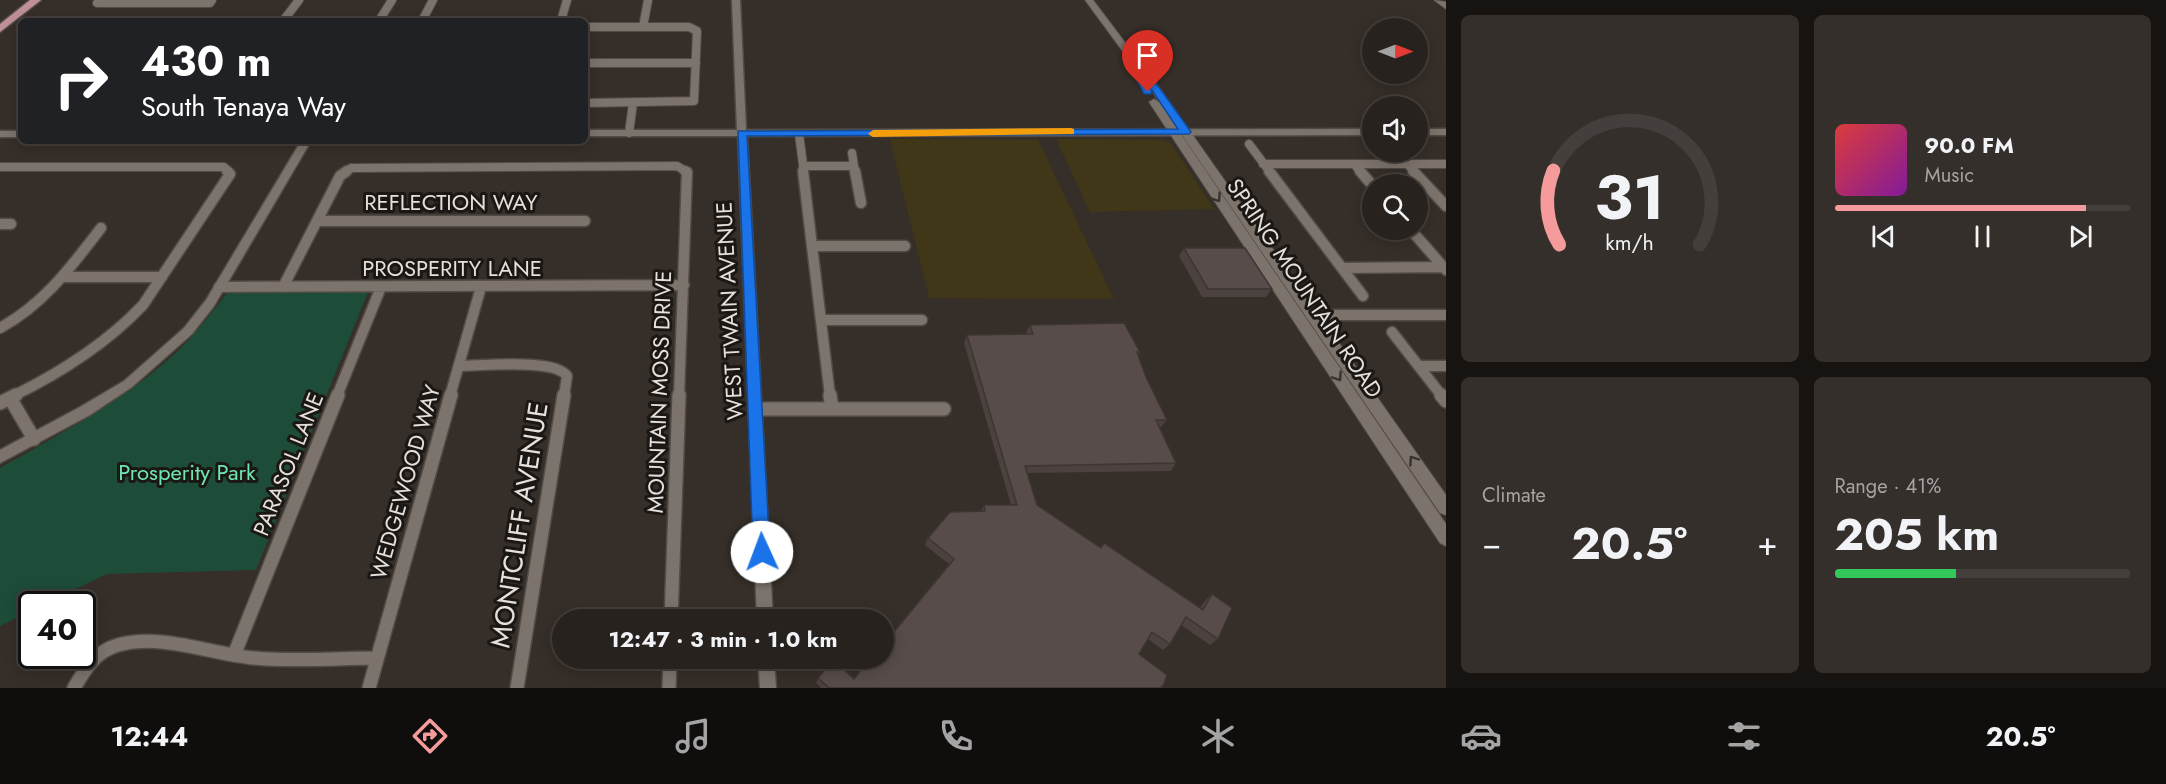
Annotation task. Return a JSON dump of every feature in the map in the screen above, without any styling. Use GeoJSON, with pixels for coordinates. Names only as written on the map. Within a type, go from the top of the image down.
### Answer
{"type":"FeatureCollection","features":[{"type":"Feature","properties":{"kind":"main road"},"geometry":{"type":"LineString","coordinates":[[0,29],[36,0]]}},
{"type":"Feature","properties":{"kind":"main road"},"geometry":{"type":"LineString","coordinates":[[27,18],[49,0]]}},
{"type":"Feature","properties":{"kind":"main road","name":"SPRING MOUNTAIN ROAD"},"geometry":{"type":"LineString","coordinates":[[1089,0],[1132,60],[1148,92],[1180,132],[1352,372],[1446,508]]}},
{"type":"Feature","properties":{"kind":"main road"},"geometry":{"type":"LineString","coordinates":[[1438,0],[1446,6]]}},
{"type":"Feature","properties":{"kind":"main road"},"geometry":{"type":"LineString","coordinates":[[0,40],[18,25]]}},
{"type":"Feature","properties":{"kind":"main road","name":"SPRING MOUNTAIN ROAD"},"geometry":{"type":"LineString","coordinates":[[1180,132],[1249,246],[1443,529]]}},
{"type":"Feature","properties":{"kind":"main road"},"geometry":{"type":"LineString","coordinates":[[1249,246],[1273,271],[1300,309],[1311,315]]}},
{"type":"Feature","properties":{"kind":"main road"},"geometry":{"type":"LineString","coordinates":[[1294,313],[1307,321],[1352,372]]}},
{"type":"Feature","properties":{"kind":"street"},"geometry":{"type":"LineString","coordinates":[[100,0],[97,3],[165,1],[210,3],[212,0]]}},
{"type":"Feature","properties":{"kind":"street"},"geometry":{"type":"LineString","coordinates":[[285,18],[299,0]]}},
{"type":"Feature","properties":{"kind":"street"},"geometry":{"type":"LineString","coordinates":[[382,18],[392,0]]}},
{"type":"Feature","properties":{"kind":"street"},"geometry":{"type":"LineString","coordinates":[[424,18],[433,0]]}},
{"type":"Feature","properties":{"kind":"street"},"geometry":{"type":"LineString","coordinates":[[562,18],[567,0]]}},
{"type":"Feature","properties":{"kind":"street"},"geometry":{"type":"LineString","coordinates":[[644,27],[648,0]]}},
{"type":"Feature","properties":{"kind":"street","name":"WEST TWAIN AVENUE"},"geometry":{"type":"LineString","coordinates":[[736,0],[765,609]]}},
{"type":"Feature","properties":{"kind":"street"},"geometry":{"type":"LineString","coordinates":[[588,27],[689,27],[697,31],[696,99],[691,103],[588,103]]}},
{"type":"Feature","properties":{"kind":"street"},"geometry":{"type":"LineString","coordinates":[[588,63],[696,63]]}},
{"type":"Feature","properties":{"kind":"street"},"geometry":{"type":"LineString","coordinates":[[629,133],[633,103]]}},
{"type":"Feature","properties":{"kind":"street"},"geometry":{"type":"LineString","coordinates":[[588,134],[1362,132]]}},
{"type":"Feature","properties":{"kind":"street"},"geometry":{"type":"LineString","coordinates":[[1428,132],[1446,132]]}},
{"type":"Feature","properties":{"kind":"street"},"geometry":{"type":"LineString","coordinates":[[0,134],[18,134]]}},
{"type":"Feature","properties":{"kind":"street"},"geometry":{"type":"LineString","coordinates":[[799,134],[832,409]]}},
{"type":"Feature","properties":{"kind":"street"},"geometry":{"type":"LineString","coordinates":[[0,457],[120,389],[161,357],[188,331],[219,287],[304,144]]}},
{"type":"Feature","properties":{"kind":"street"},"geometry":{"type":"LineString","coordinates":[[1249,144],[1363,296]]}},
{"type":"Feature","properties":{"kind":"street"},"geometry":{"type":"LineString","coordinates":[[852,153],[861,203]]}},
{"type":"Feature","properties":{"kind":"street"},"geometry":{"type":"LineString","coordinates":[[1263,164],[1446,164]]}},
{"type":"Feature","properties":{"kind":"street"},"geometry":{"type":"LineString","coordinates":[[1354,164],[1363,174]]}},
{"type":"Feature","properties":{"kind":"street"},"geometry":{"type":"LineString","coordinates":[[1407,164],[1446,206]]}},
{"type":"Feature","properties":{"kind":"street","name":"MOUNTAIN MOSS DRIVE"},"geometry":{"type":"LineString","coordinates":[[317,221],[340,176],[351,168],[677,166],[683,169],[688,176],[671,609]]}},
{"type":"Feature","properties":{"kind":"street"},"geometry":{"type":"LineString","coordinates":[[803,166],[854,166]]}},
{"type":"Feature","properties":{"kind":"street"},"geometry":{"type":"LineString","coordinates":[[0,167],[224,167],[228,170],[229,178],[132,318],[98,348],[55,375],[5,401],[34,439]]}},
{"type":"Feature","properties":{"kind":"street"},"geometry":{"type":"LineString","coordinates":[[283,287],[317,221]]}},
{"type":"Feature","properties":{"kind":"street","name":"REFLECTION WAY"},"geometry":{"type":"LineString","coordinates":[[317,221],[585,221]]}},
{"type":"Feature","properties":{"kind":"street"},"geometry":{"type":"LineString","coordinates":[[0,224],[11,224]]}},
{"type":"Feature","properties":{"kind":"street"},"geometry":{"type":"LineString","coordinates":[[0,328],[31,311],[49,294],[101,228]]}},
{"type":"Feature","properties":{"kind":"street"},"geometry":{"type":"LineString","coordinates":[[1420,240],[1445,269]]}},
{"type":"Feature","properties":{"kind":"street"},"geometry":{"type":"LineString","coordinates":[[813,246],[905,246]]}},
{"type":"Feature","properties":{"kind":"street"},"geometry":{"type":"LineString","coordinates":[[1342,268],[1445,269]]}},
{"type":"Feature","properties":{"kind":"street"},"geometry":{"type":"LineString","coordinates":[[63,277],[162,277]]}},
{"type":"Feature","properties":{"kind":"street","name":"PROSPERITY LANE"},"geometry":{"type":"LineString","coordinates":[[219,287],[684,285]]}},
{"type":"Feature","properties":{"kind":"street","name":"PARASOL LANE"},"geometry":{"type":"LineString","coordinates":[[234,656],[381,287]]}},
{"type":"Feature","properties":{"kind":"street","name":"WEDGEWOOD WAY"},"geometry":{"type":"LineString","coordinates":[[369,688],[481,287]]}},
{"type":"Feature","properties":{"kind":"street"},"geometry":{"type":"LineString","coordinates":[[1311,315],[1446,315]]}},
{"type":"Feature","properties":{"kind":"street"},"geometry":{"type":"LineString","coordinates":[[821,320],[922,320]]}},
{"type":"Feature","properties":{"kind":"street"},"geometry":{"type":"LineString","coordinates":[[1392,332],[1446,401]]}},
{"type":"Feature","properties":{"kind":"street","name":"MONTCLIFF AVENUE"},"geometry":{"type":"LineString","coordinates":[[459,366],[547,365],[563,370],[567,376],[517,688]]}},
{"type":"Feature","properties":{"kind":"street"},"geometry":{"type":"LineString","coordinates":[[1419,366],[1446,366]]}},
{"type":"Feature","properties":{"kind":"street"},"geometry":{"type":"LineString","coordinates":[[756,409],[944,409]]}},
{"type":"Feature","properties":{"kind":"street"},"geometry":{"type":"LineString","coordinates":[[74,688],[87,663],[100,652],[127,643],[167,645],[256,659],[377,658]]}},
{"type":"Feature","properties":{"kind":"street"},"geometry":{"type":"LineString","coordinates":[[669,688],[670,669]]}},
{"type":"Feature","properties":{"kind":"street"},"geometry":{"type":"LineString","coordinates":[[767,669],[768,688]]}},
{"type":"Feature","properties":{"kind":"green space","name":"Prosperity Park"},"geometry":{"type":"Polygon","coordinates":[[[368,292],[256,570],[107,574],[71,591],[18,591],[18,617],[0,626],[0,468],[88,418],[150,375],[185,344],[227,293],[368,292]]]}},
{"type":"Feature","properties":{"kind":"sand"},"geometry":{"type":"Polygon","coordinates":[[[890,139],[1038,140],[1114,299],[929,298],[890,139]]]}},
{"type":"Feature","properties":{"kind":"sand"},"geometry":{"type":"Polygon","coordinates":[[[1056,139],[1161,140],[1171,143],[1214,209],[1090,212],[1056,139]]]}},
{"type":"Feature","properties":{"kind":"building"},"geometry":{"type":"Polygon","coordinates":[[[1184,248],[1245,248],[1272,289],[1208,289],[1184,248]]]}},
{"type":"Feature","properties":{"kind":"building"},"geometry":{"type":"Polygon","coordinates":[[[1124,323],[1140,352],[1137,352],[1146,377],[1167,420],[1156,420],[1176,463],[1025,466],[1037,505],[1101,548],[1104,543],[1203,610],[1212,594],[1232,608],[1218,639],[1186,617],[1170,644],[1152,632],[1139,654],[1167,675],[1161,688],[829,688],[818,678],[826,669],[843,669],[854,679],[862,669],[894,669],[894,632],[954,559],[928,538],[950,512],[985,511],[984,505],[1017,505],[967,335],[1033,334],[1030,325],[1124,323]]]}},
{"type":"Feature","properties":{"kind":"slow traffic"},"geometry":{"type":"LineString","coordinates":[[873,134],[1071,131]]}},
{"type":"Feature","properties":{"kind":"route"},"geometry":{"type":"LineString","coordinates":[[762,552],[742,133],[763,135],[1042,131],[1186,132],[1132,60],[1148,92]]}}]}
